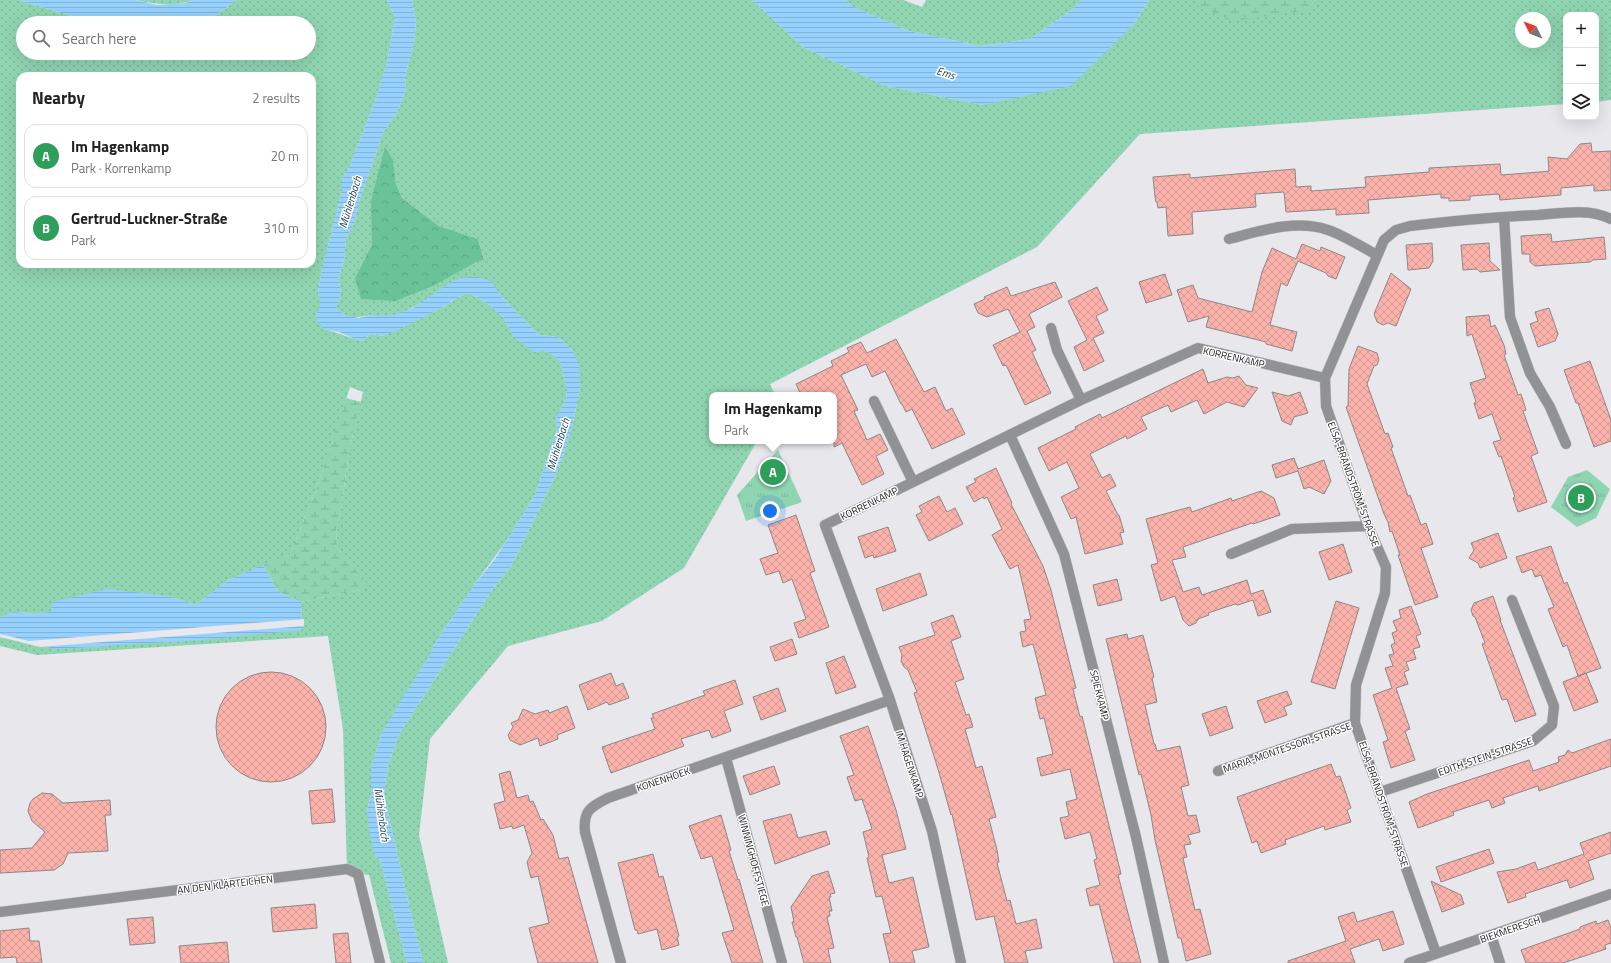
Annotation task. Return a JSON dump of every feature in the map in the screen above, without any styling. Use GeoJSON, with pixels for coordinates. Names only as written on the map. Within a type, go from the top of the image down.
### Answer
{"type":"FeatureCollection","features":[{"type":"Feature","properties":{"kind":"street","name":"ELSA-BRÄNDSTRÖM-STRASSE"},"geometry":{"type":"LineString","coordinates":[[1436,953],[1355,722],[1356,685],[1385,594],[1386,567],[1368,526],[1326,406],[1325,378],[1384,240],[1396,230],[1410,226],[1504,217],[1581,212],[1603,215],[1611,219]]}},
{"type":"Feature","properties":{"kind":"street"},"geometry":{"type":"LineString","coordinates":[[1504,217],[1510,317],[1530,373],[1550,407],[1566,444]]}},
{"type":"Feature","properties":{"kind":"street"},"geometry":{"type":"LineString","coordinates":[[1229,239],[1270,228],[1298,226],[1328,230],[1377,255]]}},
{"type":"Feature","properties":{"kind":"street"},"geometry":{"type":"LineString","coordinates":[[1050,328],[1057,350],[1081,400]]}},
{"type":"Feature","properties":{"kind":"street","name":"KORRENKAMP"},"geometry":{"type":"LineString","coordinates":[[825,525],[1081,400],[1198,348],[1325,378]]}},
{"type":"Feature","properties":{"kind":"street"},"geometry":{"type":"LineString","coordinates":[[874,401],[913,482]]}},
{"type":"Feature","properties":{"kind":"street","name":"SPIEKKAMP"},"geometry":{"type":"LineString","coordinates":[[1010,436],[1064,554],[1132,822],[1164,963]]}},
{"type":"Feature","properties":{"kind":"street","name":"IM HAGENKAMP"},"geometry":{"type":"LineString","coordinates":[[825,525],[890,700],[932,831],[961,963]]}},
{"type":"Feature","properties":{"kind":"street"},"geometry":{"type":"LineString","coordinates":[[1231,554],[1292,529],[1368,526]]}},
{"type":"Feature","properties":{"kind":"street","name":"EDITH-STEIN-STRASSE"},"geometry":{"type":"LineString","coordinates":[[1380,792],[1533,741],[1552,725],[1554,706],[1512,600]]}},
{"type":"Feature","properties":{"kind":"street","name":"KONENHOEK"},"geometry":{"type":"LineString","coordinates":[[621,963],[585,832],[584,820],[592,806],[608,798],[890,700]]}},
{"type":"Feature","properties":{"kind":"street","name":"MARIA-MONTESSORI-STRASSE"},"geometry":{"type":"LineString","coordinates":[[1218,771],[1355,722]]}},
{"type":"Feature","properties":{"kind":"street","name":"WINNINGHOFFSTIEGE"},"geometry":{"type":"LineString","coordinates":[[726,758],[782,963]]}},
{"type":"Feature","properties":{"kind":"street","name":"AN DEN KLÄRTEICHEN"},"geometry":{"type":"LineString","coordinates":[[0,912],[346,869],[358,874],[380,963]]}},
{"type":"Feature","properties":{"kind":"street","name":"BIEKMERESCH"},"geometry":{"type":"LineString","coordinates":[[1409,963],[1611,894]]}},
{"type":"Feature","properties":{"kind":"street"},"geometry":{"type":"LineString","coordinates":[[1491,936],[1500,963]]}},
{"type":"Feature","properties":{"kind":"green space"},"geometry":{"type":"Polygon","coordinates":[[[0,0],[19,0],[73,16],[16,16],[16,60],[316,60],[316,16],[215,16],[236,0],[387,0],[395,17],[387,63],[376,98],[350,166],[342,179],[342,191],[322,269],[318,293],[322,304],[316,315],[324,329],[362,341],[371,334],[383,336],[436,311],[466,293],[475,296],[489,305],[503,317],[514,337],[535,352],[543,350],[554,355],[560,361],[567,390],[566,399],[556,419],[557,430],[535,495],[505,543],[474,585],[434,645],[430,655],[382,733],[371,768],[371,795],[367,810],[375,856],[380,860],[407,963],[391,963],[369,875],[358,874],[347,869],[343,729],[328,636],[37,655],[0,646],[0,634],[302,630],[301,602],[361,590],[368,586],[338,549],[336,531],[341,510],[349,451],[363,392],[350,387],[318,484],[290,555],[228,580],[196,605],[168,596],[34,614],[19,612],[0,618],[0,0]]]}},
{"type":"Feature","properties":{"kind":"green space"},"geometry":{"type":"Polygon","coordinates":[[[135,0],[193,0],[179,4],[157,4],[135,0]]]}},
{"type":"Feature","properties":{"kind":"green space"},"geometry":{"type":"Polygon","coordinates":[[[412,0],[752,0],[803,47],[886,86],[983,105],[1135,23],[1149,0],[1198,0],[1198,6],[1305,11],[1316,0],[1611,0],[1611,100],[1599,102],[1599,12],[1563,12],[1563,104],[1140,134],[1037,247],[770,384],[774,392],[709,392],[709,444],[755,444],[684,568],[602,621],[508,646],[430,739],[419,835],[448,963],[423,963],[384,795],[388,765],[400,733],[492,590],[511,566],[561,463],[573,423],[580,387],[573,351],[558,337],[539,335],[502,297],[499,292],[453,281],[418,305],[394,315],[352,317],[344,314],[336,307],[340,293],[338,279],[344,261],[346,238],[354,223],[360,199],[383,133],[397,112],[406,90],[405,77],[414,43],[416,22],[412,0]],[[393,160],[372,244],[355,278],[484,259],[478,239],[439,226],[402,198],[396,184],[393,160]]]}},
{"type":"Feature","properties":{"kind":"green space"},"geometry":{"type":"Polygon","coordinates":[[[845,0],[903,0],[922,7],[926,0],[1081,0],[1073,9],[1030,39],[980,46],[909,31],[853,7],[845,0]]]}},
{"type":"Feature","properties":{"kind":"green space"},"geometry":{"type":"Polygon","coordinates":[[[1198,0],[1316,0],[1305,11],[1232,21],[1198,6],[1198,0]]]}},
{"type":"Feature","properties":{"kind":"green space"},"geometry":{"type":"Polygon","coordinates":[[[385,147],[393,160],[396,184],[402,198],[439,226],[478,239],[484,260],[478,261],[433,286],[395,301],[361,299],[355,278],[372,244],[371,201],[385,147]]]}},
{"type":"Feature","properties":{"kind":"green space"},"geometry":{"type":"Polygon","coordinates":[[[346,398],[361,402],[349,451],[341,510],[336,531],[338,549],[369,586],[361,590],[301,602],[279,592],[263,565],[290,555],[318,484],[346,398]]]}},
{"type":"Feature","properties":{"kind":"green space"},"geometry":{"type":"Polygon","coordinates":[[[778,450],[802,502],[746,521],[737,495],[778,450]]]}},
{"type":"Feature","properties":{"kind":"green space"},"geometry":{"type":"Polygon","coordinates":[[[1587,470],[1610,489],[1596,518],[1577,527],[1551,507],[1568,477],[1587,470]]]}},
{"type":"Feature","properties":{"kind":"water"},"geometry":{"type":"Polygon","coordinates":[[[19,0],[135,0],[157,5],[186,3],[193,0],[236,0],[215,16],[68,15],[19,0]]]}},
{"type":"Feature","properties":{"kind":"water","name":"Mühlenbach"},"geometry":{"type":"Polygon","coordinates":[[[387,0],[412,0],[416,22],[414,43],[405,77],[406,90],[397,112],[383,133],[360,199],[354,223],[346,238],[344,261],[338,279],[340,293],[336,307],[344,315],[359,318],[372,315],[393,315],[413,308],[453,281],[461,278],[476,277],[491,281],[502,297],[539,335],[558,337],[573,351],[579,364],[580,387],[573,423],[561,463],[511,566],[492,590],[400,733],[388,765],[384,795],[423,963],[407,963],[380,860],[375,856],[369,830],[367,810],[371,795],[371,768],[382,733],[430,655],[434,645],[474,585],[495,559],[535,495],[557,430],[556,419],[566,399],[567,390],[560,362],[554,355],[543,350],[535,353],[514,337],[503,317],[489,305],[475,296],[466,293],[436,311],[400,329],[383,336],[371,334],[362,341],[339,332],[324,329],[317,321],[316,315],[321,304],[318,293],[322,269],[342,191],[342,179],[350,166],[376,98],[387,63],[395,17],[387,0]]]}},
{"type":"Feature","properties":{"kind":"water","name":"Ems"},"geometry":{"type":"Polygon","coordinates":[[[752,0],[845,0],[854,7],[909,31],[980,46],[1030,39],[1073,9],[1081,0],[1149,0],[1135,23],[1071,86],[983,105],[886,86],[803,47],[752,0]]]}},
{"type":"Feature","properties":{"kind":"water"},"geometry":{"type":"Polygon","coordinates":[[[263,565],[279,592],[301,602],[302,630],[200,640],[55,649],[0,634],[0,618],[8,613],[16,612],[34,614],[50,612],[53,602],[107,589],[168,596],[196,605],[228,580],[263,565]]]}},
{"type":"Feature","properties":{"kind":"water"},"geometry":{"type":"Polygon","coordinates":[[[271,694],[284,697],[294,704],[301,714],[304,727],[301,740],[294,750],[284,757],[271,760],[258,757],[248,750],[241,740],[238,727],[241,714],[248,704],[258,697],[271,694]]]}},
{"type":"Feature","properties":{"kind":"pier"},"geometry":{"type":"Polygon","coordinates":[[[304,619],[304,626],[40,647],[0,637],[0,634],[29,641],[304,619]]]}},
{"type":"Feature","properties":{"kind":"building"},"geometry":{"type":"Polygon","coordinates":[[[1591,143],[1592,152],[1611,151],[1611,190],[1594,191],[1594,185],[1561,188],[1561,195],[1500,200],[1499,194],[1470,196],[1470,200],[1449,201],[1449,198],[1441,198],[1441,194],[1368,200],[1369,213],[1336,215],[1336,209],[1286,212],[1284,192],[1255,194],[1256,207],[1192,212],[1193,234],[1168,236],[1166,207],[1158,208],[1155,197],[1153,177],[1190,174],[1190,178],[1295,169],[1296,187],[1311,186],[1311,191],[1366,187],[1365,177],[1429,172],[1429,168],[1500,164],[1501,175],[1549,171],[1548,157],[1567,159],[1580,144],[1591,143]]]}},
{"type":"Feature","properties":{"kind":"building"},"geometry":{"type":"Polygon","coordinates":[[[1551,234],[1552,242],[1604,237],[1606,259],[1593,260],[1590,262],[1535,266],[1530,262],[1530,254],[1522,254],[1521,236],[1551,234]]]}},
{"type":"Feature","properties":{"kind":"building"},"geometry":{"type":"Polygon","coordinates":[[[1432,243],[1433,261],[1429,268],[1408,270],[1406,245],[1432,243]]]}},
{"type":"Feature","properties":{"kind":"building"},"geometry":{"type":"Polygon","coordinates":[[[1489,243],[1490,261],[1500,270],[1480,272],[1477,269],[1463,270],[1461,245],[1489,243]]]}},
{"type":"Feature","properties":{"kind":"building"},"geometry":{"type":"Polygon","coordinates":[[[1302,244],[1320,251],[1321,247],[1345,257],[1336,279],[1298,261],[1287,286],[1281,283],[1270,325],[1297,332],[1292,351],[1266,344],[1266,342],[1206,327],[1209,316],[1188,322],[1177,290],[1193,285],[1198,298],[1252,312],[1262,272],[1272,248],[1296,259],[1302,244]]]}},
{"type":"Feature","properties":{"kind":"building"},"geometry":{"type":"Polygon","coordinates":[[[1391,273],[1411,289],[1396,326],[1388,323],[1383,325],[1377,322],[1374,314],[1391,273]]]}},
{"type":"Feature","properties":{"kind":"building"},"geometry":{"type":"Polygon","coordinates":[[[1165,274],[1172,295],[1146,303],[1139,282],[1165,274]]]}},
{"type":"Feature","properties":{"kind":"building"},"geometry":{"type":"Polygon","coordinates":[[[1055,282],[1062,297],[1029,314],[1035,327],[1027,331],[1036,350],[1032,352],[1051,393],[1025,405],[1006,365],[1003,366],[993,345],[1020,332],[1008,309],[987,317],[978,313],[974,304],[985,299],[984,297],[1007,287],[1011,296],[1055,282]]]}},
{"type":"Feature","properties":{"kind":"building"},"geometry":{"type":"Polygon","coordinates":[[[1097,287],[1108,310],[1096,316],[1104,333],[1093,338],[1104,361],[1084,371],[1074,347],[1087,340],[1068,301],[1097,287]]]}},
{"type":"Feature","properties":{"kind":"building"},"geometry":{"type":"Polygon","coordinates":[[[1549,308],[1558,334],[1555,341],[1538,347],[1530,324],[1538,321],[1535,312],[1549,308]]]}},
{"type":"Feature","properties":{"kind":"building"},"geometry":{"type":"Polygon","coordinates":[[[1489,315],[1491,327],[1495,325],[1504,345],[1506,354],[1504,355],[1518,395],[1521,394],[1526,410],[1523,411],[1538,453],[1531,456],[1547,502],[1518,512],[1513,498],[1515,497],[1501,456],[1499,457],[1493,442],[1501,440],[1492,414],[1479,419],[1474,403],[1476,402],[1470,383],[1486,378],[1472,334],[1467,336],[1466,317],[1489,315]]]}},
{"type":"Feature","properties":{"kind":"building"},"geometry":{"type":"Polygon","coordinates":[[[896,339],[924,392],[935,387],[946,411],[952,408],[965,434],[932,449],[912,409],[906,412],[885,371],[872,377],[866,364],[841,375],[858,410],[854,411],[867,440],[880,434],[888,450],[876,456],[884,474],[862,485],[842,443],[834,447],[834,444],[837,444],[837,392],[800,392],[796,384],[833,366],[831,361],[849,352],[847,348],[861,342],[867,353],[896,339]]]}},
{"type":"Feature","properties":{"kind":"building"},"geometry":{"type":"Polygon","coordinates":[[[1358,346],[1377,353],[1379,360],[1377,365],[1374,366],[1367,384],[1385,434],[1388,433],[1393,447],[1391,448],[1408,496],[1410,495],[1421,525],[1426,523],[1433,544],[1421,548],[1438,597],[1415,605],[1398,555],[1400,555],[1392,531],[1390,532],[1388,522],[1346,407],[1348,406],[1349,369],[1358,346]]]}},
{"type":"Feature","properties":{"kind":"building"},"geometry":{"type":"Polygon","coordinates":[[[1590,361],[1611,420],[1611,441],[1594,447],[1564,370],[1590,361]]]}},
{"type":"Feature","properties":{"kind":"building"},"geometry":{"type":"Polygon","coordinates":[[[1203,369],[1208,383],[1227,377],[1233,378],[1239,376],[1246,385],[1258,388],[1244,407],[1227,402],[1204,414],[1197,400],[1171,412],[1168,405],[1141,417],[1147,429],[1127,439],[1126,436],[1090,454],[1102,478],[1110,474],[1116,486],[1106,491],[1119,515],[1124,532],[1120,533],[1123,544],[1085,554],[1076,517],[1071,519],[1061,497],[1079,488],[1067,462],[1049,471],[1038,448],[1076,429],[1075,427],[1100,414],[1102,418],[1203,369]]]}},
{"type":"Feature","properties":{"kind":"building"},"geometry":{"type":"Polygon","coordinates":[[[1272,392],[1288,396],[1300,392],[1308,413],[1294,417],[1291,425],[1282,421],[1272,392]]]}},
{"type":"Feature","properties":{"kind":"building"},"geometry":{"type":"Polygon","coordinates":[[[1294,458],[1298,469],[1324,460],[1331,481],[1324,494],[1309,487],[1304,489],[1298,471],[1276,478],[1272,465],[1294,458]]]}},
{"type":"Feature","properties":{"kind":"building"},"geometry":{"type":"Polygon","coordinates":[[[996,468],[1012,503],[1011,504],[1043,566],[1051,590],[1076,688],[1073,689],[1080,717],[1082,716],[1121,874],[1118,875],[1141,963],[1114,963],[1099,904],[1090,906],[1086,889],[1100,885],[1094,860],[1097,859],[1090,832],[1065,839],[1060,818],[1069,816],[1066,802],[1077,799],[1070,769],[1041,776],[1037,758],[1053,754],[1044,718],[1040,719],[1035,698],[1046,695],[1033,644],[1023,647],[1020,632],[1026,631],[1024,620],[1031,619],[1018,565],[1010,569],[992,535],[1002,529],[987,497],[984,499],[983,497],[974,502],[966,487],[976,482],[974,479],[996,468]]]}},
{"type":"Feature","properties":{"kind":"building"},"geometry":{"type":"Polygon","coordinates":[[[1261,491],[1274,498],[1280,515],[1183,547],[1186,557],[1172,560],[1183,592],[1199,587],[1202,595],[1247,580],[1251,594],[1263,590],[1271,612],[1258,616],[1253,600],[1208,613],[1209,615],[1198,619],[1196,623],[1189,626],[1183,620],[1175,596],[1161,601],[1151,565],[1158,563],[1146,519],[1190,507],[1192,512],[1231,498],[1232,501],[1261,491]]]}},
{"type":"Feature","properties":{"kind":"building"},"geometry":{"type":"Polygon","coordinates":[[[939,496],[947,512],[955,508],[963,524],[929,541],[916,515],[922,512],[919,506],[939,496]]]}},
{"type":"Feature","properties":{"kind":"building"},"geometry":{"type":"Polygon","coordinates":[[[796,515],[815,571],[810,573],[829,627],[799,638],[794,623],[806,619],[792,579],[783,583],[779,571],[766,575],[760,559],[778,553],[768,525],[796,515]]]}},
{"type":"Feature","properties":{"kind":"building"},"geometry":{"type":"Polygon","coordinates":[[[888,527],[896,551],[874,558],[873,555],[865,558],[858,537],[888,527]]]}},
{"type":"Feature","properties":{"kind":"building"},"geometry":{"type":"Polygon","coordinates":[[[1498,533],[1507,558],[1480,568],[1478,563],[1469,558],[1474,550],[1471,543],[1498,533]]]}},
{"type":"Feature","properties":{"kind":"building"},"geometry":{"type":"Polygon","coordinates":[[[1343,544],[1352,572],[1329,580],[1319,552],[1343,544]]]}},
{"type":"Feature","properties":{"kind":"building"},"geometry":{"type":"Polygon","coordinates":[[[1551,546],[1564,584],[1567,582],[1601,668],[1578,676],[1567,645],[1563,647],[1548,609],[1554,607],[1541,575],[1535,577],[1532,569],[1522,573],[1516,557],[1551,546]]]}},
{"type":"Feature","properties":{"kind":"building"},"geometry":{"type":"Polygon","coordinates":[[[920,573],[927,595],[883,611],[876,589],[920,573]]]}},
{"type":"Feature","properties":{"kind":"building"},"geometry":{"type":"Polygon","coordinates":[[[1117,579],[1122,600],[1098,606],[1093,585],[1117,579]]]}},
{"type":"Feature","properties":{"kind":"building"},"geometry":{"type":"Polygon","coordinates":[[[1493,596],[1500,620],[1536,715],[1515,722],[1507,699],[1502,700],[1482,644],[1485,643],[1471,610],[1474,603],[1493,596]]]}},
{"type":"Feature","properties":{"kind":"building"},"geometry":{"type":"Polygon","coordinates":[[[1336,601],[1359,608],[1335,689],[1311,682],[1336,601]]]}},
{"type":"Feature","properties":{"kind":"building"},"geometry":{"type":"Polygon","coordinates":[[[1411,606],[1421,634],[1416,636],[1420,647],[1413,649],[1416,659],[1406,662],[1409,670],[1404,672],[1408,684],[1396,688],[1410,729],[1405,731],[1415,760],[1391,768],[1383,742],[1388,740],[1373,695],[1392,688],[1385,668],[1393,666],[1389,655],[1394,654],[1391,645],[1395,643],[1392,633],[1397,631],[1393,621],[1401,618],[1399,610],[1411,606]]]}},
{"type":"Feature","properties":{"kind":"building"},"geometry":{"type":"Polygon","coordinates":[[[953,615],[961,637],[951,641],[964,679],[955,682],[966,715],[969,714],[973,727],[965,729],[976,768],[982,766],[996,817],[989,819],[997,850],[999,862],[997,863],[1007,901],[1010,900],[1016,924],[1036,919],[1042,948],[1025,951],[1028,963],[1005,963],[994,916],[976,920],[952,814],[951,815],[914,693],[917,692],[908,670],[904,667],[901,661],[902,655],[899,647],[935,635],[931,623],[953,615]]]}},
{"type":"Feature","properties":{"kind":"building"},"geometry":{"type":"Polygon","coordinates":[[[1127,634],[1128,639],[1143,635],[1154,677],[1152,678],[1157,702],[1145,705],[1154,744],[1157,751],[1180,746],[1189,785],[1181,787],[1188,816],[1196,815],[1200,832],[1188,835],[1191,844],[1184,845],[1187,857],[1183,858],[1195,910],[1200,909],[1211,954],[1186,961],[1181,938],[1178,938],[1155,840],[1151,815],[1141,774],[1139,775],[1106,639],[1127,634]]]}},
{"type":"Feature","properties":{"kind":"building"},"geometry":{"type":"Polygon","coordinates":[[[792,639],[797,654],[775,661],[770,647],[792,639]]]}},
{"type":"Feature","properties":{"kind":"building"},"geometry":{"type":"Polygon","coordinates":[[[844,656],[856,687],[836,694],[826,663],[844,656]]]}},
{"type":"Feature","properties":{"kind":"building"},"geometry":{"type":"Polygon","coordinates":[[[271,672],[292,676],[302,681],[310,688],[317,696],[322,706],[326,727],[322,748],[317,758],[310,766],[302,773],[292,778],[271,782],[250,778],[240,773],[232,766],[225,758],[220,748],[216,727],[220,706],[225,696],[232,688],[240,681],[250,676],[271,672]]]}},
{"type":"Feature","properties":{"kind":"building"},"geometry":{"type":"Polygon","coordinates":[[[611,673],[616,686],[623,683],[629,698],[609,705],[607,702],[588,710],[579,685],[611,673]]]}},
{"type":"Feature","properties":{"kind":"building"},"geometry":{"type":"Polygon","coordinates":[[[1586,673],[1598,702],[1574,711],[1563,682],[1586,673]]]}},
{"type":"Feature","properties":{"kind":"building"},"geometry":{"type":"Polygon","coordinates":[[[735,680],[743,704],[724,711],[731,731],[712,738],[709,730],[681,739],[684,746],[611,773],[602,747],[655,729],[651,718],[654,718],[652,714],[705,695],[703,691],[735,680]]]}},
{"type":"Feature","properties":{"kind":"building"},"geometry":{"type":"Polygon","coordinates":[[[778,688],[786,711],[761,720],[753,697],[778,688]]]}},
{"type":"Feature","properties":{"kind":"building"},"geometry":{"type":"Polygon","coordinates":[[[1287,691],[1292,704],[1284,707],[1287,715],[1265,723],[1257,701],[1287,691]]]}},
{"type":"Feature","properties":{"kind":"building"},"geometry":{"type":"Polygon","coordinates":[[[567,706],[575,728],[557,735],[558,739],[540,746],[538,738],[520,745],[510,740],[508,735],[513,727],[511,723],[518,720],[523,709],[535,714],[548,710],[549,713],[567,706]]]}},
{"type":"Feature","properties":{"kind":"building"},"geometry":{"type":"Polygon","coordinates":[[[1226,706],[1233,728],[1210,736],[1202,714],[1226,706]]]}},
{"type":"Feature","properties":{"kind":"building"},"geometry":{"type":"Polygon","coordinates":[[[868,726],[896,810],[906,849],[882,855],[889,883],[913,877],[929,947],[912,951],[915,963],[890,963],[883,934],[891,933],[882,896],[876,897],[863,832],[872,829],[862,799],[855,801],[847,777],[854,775],[840,736],[868,726]]]}},
{"type":"Feature","properties":{"kind":"building"},"geometry":{"type":"Polygon","coordinates":[[[1611,739],[1611,766],[1539,791],[1538,786],[1503,798],[1505,803],[1492,808],[1489,800],[1453,812],[1454,815],[1418,828],[1409,802],[1427,794],[1529,760],[1533,771],[1559,762],[1558,757],[1565,755],[1568,750],[1572,753],[1611,739]]]}},
{"type":"Feature","properties":{"kind":"building"},"geometry":{"type":"Polygon","coordinates":[[[1331,764],[1336,777],[1340,776],[1351,808],[1347,810],[1351,822],[1325,830],[1324,826],[1285,840],[1286,844],[1261,853],[1257,841],[1252,843],[1237,797],[1331,764]]]}},
{"type":"Feature","properties":{"kind":"building"},"geometry":{"type":"Polygon","coordinates":[[[774,766],[780,784],[750,795],[743,776],[774,766]]]}},
{"type":"Feature","properties":{"kind":"building"},"geometry":{"type":"Polygon","coordinates":[[[510,771],[517,798],[528,795],[530,802],[533,801],[541,820],[543,819],[553,835],[559,859],[568,857],[598,963],[538,963],[529,928],[549,923],[538,876],[531,878],[527,862],[532,853],[524,825],[513,829],[512,826],[500,829],[494,804],[505,801],[499,774],[510,771]]]}},
{"type":"Feature","properties":{"kind":"building"},"geometry":{"type":"Polygon","coordinates":[[[332,789],[335,822],[312,824],[309,791],[332,789]]]}},
{"type":"Feature","properties":{"kind":"building"},"geometry":{"type":"Polygon","coordinates":[[[42,793],[52,794],[63,803],[110,800],[111,815],[105,815],[108,851],[68,853],[63,864],[54,870],[0,873],[0,850],[32,848],[45,832],[32,821],[28,811],[30,803],[33,799],[42,793]]]}},
{"type":"Feature","properties":{"kind":"building"},"geometry":{"type":"Polygon","coordinates":[[[791,814],[798,838],[826,831],[830,844],[775,864],[763,821],[791,814]]]}},
{"type":"Feature","properties":{"kind":"building"},"geometry":{"type":"Polygon","coordinates":[[[721,815],[731,850],[729,851],[738,880],[739,879],[763,963],[732,963],[722,933],[734,930],[712,856],[701,859],[689,826],[721,815]]]}},
{"type":"Feature","properties":{"kind":"building"},"geometry":{"type":"Polygon","coordinates":[[[1611,832],[1611,853],[1588,861],[1594,879],[1570,888],[1567,880],[1525,894],[1526,897],[1508,903],[1497,872],[1516,869],[1535,862],[1538,870],[1584,854],[1580,843],[1611,832]]]}},
{"type":"Feature","properties":{"kind":"building"},"geometry":{"type":"Polygon","coordinates":[[[1489,849],[1494,863],[1441,882],[1436,867],[1489,849]]]}},
{"type":"Feature","properties":{"kind":"building"},"geometry":{"type":"Polygon","coordinates":[[[653,854],[659,877],[663,876],[679,936],[677,937],[679,945],[662,950],[657,929],[638,934],[637,930],[635,930],[618,863],[653,854]]]}},
{"type":"Feature","properties":{"kind":"building"},"geometry":{"type":"Polygon","coordinates":[[[828,871],[835,893],[830,894],[831,897],[829,897],[832,911],[829,911],[830,916],[827,917],[834,948],[828,949],[831,963],[804,963],[792,922],[794,922],[791,907],[812,876],[828,871]]]}},
{"type":"Feature","properties":{"kind":"building"},"geometry":{"type":"Polygon","coordinates":[[[1431,881],[1461,895],[1464,904],[1442,912],[1431,881]]]}},
{"type":"Feature","properties":{"kind":"building"},"geometry":{"type":"Polygon","coordinates":[[[315,904],[317,928],[273,932],[271,908],[315,904]]]}},
{"type":"Feature","properties":{"kind":"building"},"geometry":{"type":"Polygon","coordinates":[[[1393,911],[1404,944],[1383,951],[1379,939],[1350,949],[1355,963],[1288,963],[1288,961],[1346,941],[1338,917],[1354,912],[1357,922],[1393,911]]]}},
{"type":"Feature","properties":{"kind":"building"},"geometry":{"type":"Polygon","coordinates":[[[153,917],[155,943],[130,945],[127,919],[153,917]]]}},
{"type":"Feature","properties":{"kind":"building"},"geometry":{"type":"Polygon","coordinates":[[[1608,920],[1611,928],[1611,943],[1605,945],[1606,949],[1563,963],[1526,963],[1521,950],[1580,929],[1580,927],[1596,921],[1597,924],[1608,920]]]}},
{"type":"Feature","properties":{"kind":"building"},"geometry":{"type":"Polygon","coordinates":[[[29,928],[30,941],[39,941],[42,963],[17,963],[16,957],[0,958],[0,931],[29,928]]]}},
{"type":"Feature","properties":{"kind":"building"},"geometry":{"type":"Polygon","coordinates":[[[348,933],[351,963],[336,963],[333,934],[348,933]]]}},
{"type":"Feature","properties":{"kind":"building"},"geometry":{"type":"Polygon","coordinates":[[[227,942],[229,963],[181,963],[179,946],[227,942]]]}},
{"type":"Feature","properties":{"kind":"place","name":"Im Hagenkamp"},"geometry":{"type":"Point","coordinates":[773,472]}},
{"type":"Feature","properties":{"kind":"place","name":"Gertrud-Luckner-Straße"},"geometry":{"type":"Point","coordinates":[1581,498]}}]}
